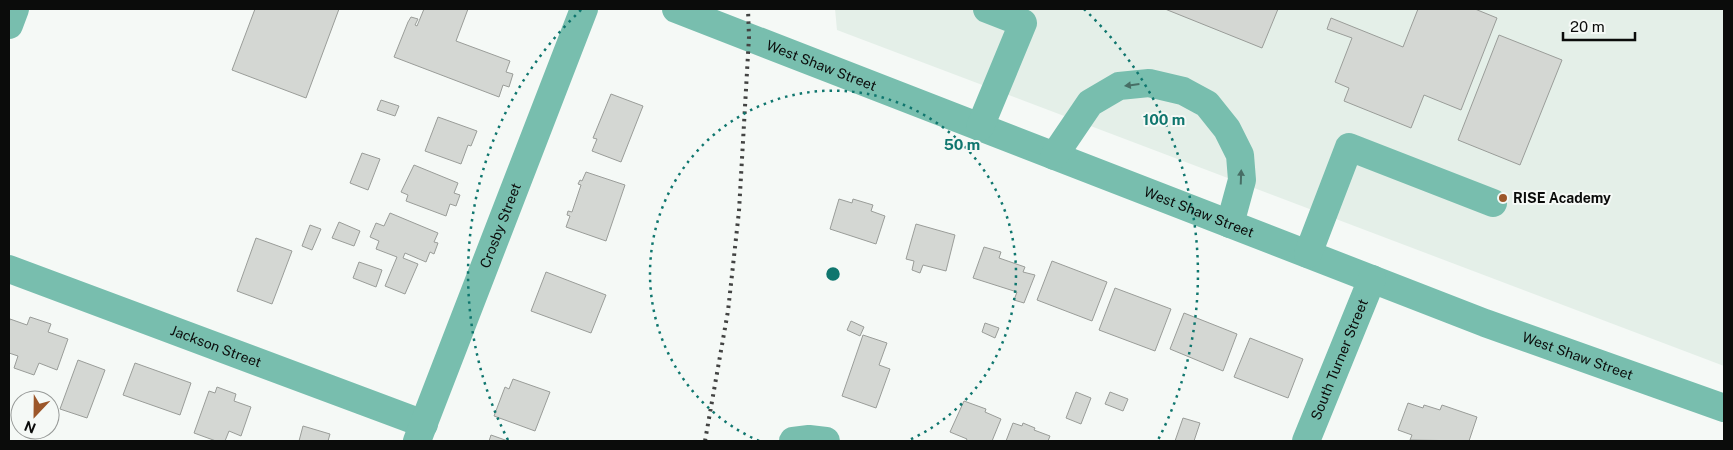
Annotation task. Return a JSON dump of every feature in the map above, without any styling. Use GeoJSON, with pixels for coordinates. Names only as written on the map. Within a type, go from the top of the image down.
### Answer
{"type":"FeatureCollection","features":[{"type":"Feature","properties":{"kind":"street"},"geometry":{"type":"LineString","coordinates":[[9,25],[15,9]]}},
{"type":"Feature","properties":{"kind":"street","name":"Crosby Street"},"geometry":{"type":"LineString","coordinates":[[420,433],[584,9]]}},
{"type":"Feature","properties":{"kind":"street","name":"West Shaw Street"},"geometry":{"type":"LineString","coordinates":[[676,9],[1484,323],[1724,408]]}},
{"type":"Feature","properties":{"kind":"street"},"geometry":{"type":"LineString","coordinates":[[980,127],[1023,23],[987,9]]}},
{"type":"Feature","properties":{"kind":"street"},"geometry":{"type":"LineString","coordinates":[[1054,156],[1090,103],[1119,86],[1149,83],[1183,91],[1207,104],[1227,129],[1240,155],[1242,180],[1230,224]]}},
{"type":"Feature","properties":{"kind":"street"},"geometry":{"type":"LineString","coordinates":[[1308,254],[1349,147],[1493,203]]}},
{"type":"Feature","properties":{"kind":"street","name":"Jackson Street"},"geometry":{"type":"LineString","coordinates":[[9,269],[420,433]]}},
{"type":"Feature","properties":{"kind":"street","name":"South Turner Street"},"geometry":{"type":"LineString","coordinates":[[1306,441],[1372,279]]}},
{"type":"Feature","properties":{"kind":"street"},"geometry":{"type":"LineString","coordinates":[[794,441],[809,439],[826,441]]}},
{"type":"Feature","properties":{"kind":"shaded area","name":"RISE Academy"},"geometry":{"type":"Polygon","coordinates":[[[835,9],[1724,9],[1724,366],[837,30],[835,9]]]}},
{"type":"Feature","properties":{"kind":"building"},"geometry":{"type":"Polygon","coordinates":[[[255,9],[339,9],[306,98],[232,70],[255,9]]]}},
{"type":"Feature","properties":{"kind":"building"},"geometry":{"type":"Polygon","coordinates":[[[424,9],[468,9],[456,41],[510,61],[506,72],[513,74],[509,87],[503,85],[499,97],[394,57],[411,17],[418,19],[415,25],[417,26],[424,9]]]}},
{"type":"Feature","properties":{"kind":"building"},"geometry":{"type":"Polygon","coordinates":[[[1165,9],[1278,9],[1262,48],[1165,9]]]}},
{"type":"Feature","properties":{"kind":"building"},"geometry":{"type":"Polygon","coordinates":[[[1418,9],[1475,9],[1497,18],[1461,110],[1424,95],[1411,128],[1344,101],[1349,88],[1335,82],[1352,38],[1327,29],[1331,18],[1403,47],[1418,9]]]}},
{"type":"Feature","properties":{"kind":"building"},"geometry":{"type":"Polygon","coordinates":[[[1499,35],[1562,60],[1520,165],[1458,140],[1499,35]]]}},
{"type":"Feature","properties":{"kind":"building"},"geometry":{"type":"Polygon","coordinates":[[[611,94],[643,106],[621,162],[592,151],[597,139],[593,138],[611,94]]]}},
{"type":"Feature","properties":{"kind":"building"},"geometry":{"type":"Polygon","coordinates":[[[381,100],[399,106],[395,116],[377,110],[381,100]]]}},
{"type":"Feature","properties":{"kind":"building"},"geometry":{"type":"Polygon","coordinates":[[[438,117],[477,131],[471,146],[468,145],[461,164],[425,151],[438,117]]]}},
{"type":"Feature","properties":{"kind":"building"},"geometry":{"type":"Polygon","coordinates":[[[362,153],[380,159],[368,190],[350,183],[362,153]]]}},
{"type":"Feature","properties":{"kind":"building"},"geometry":{"type":"Polygon","coordinates":[[[414,165],[458,183],[454,193],[460,195],[456,206],[450,204],[446,216],[406,201],[408,195],[401,192],[414,165]]]}},
{"type":"Feature","properties":{"kind":"building"},"geometry":{"type":"Polygon","coordinates":[[[586,172],[625,185],[606,241],[566,227],[570,216],[567,215],[568,211],[572,212],[581,185],[578,184],[580,180],[582,181],[586,172]]]}},
{"type":"Feature","properties":{"kind":"building"},"geometry":{"type":"Polygon","coordinates":[[[839,199],[852,203],[853,199],[873,205],[871,211],[885,216],[876,244],[830,229],[839,199]]]}},
{"type":"Feature","properties":{"kind":"building"},"geometry":{"type":"Polygon","coordinates":[[[390,213],[438,233],[434,242],[438,243],[434,254],[430,252],[426,262],[405,253],[403,258],[418,264],[405,294],[385,286],[397,257],[376,249],[379,241],[370,237],[376,223],[384,226],[390,213]]]}},
{"type":"Feature","properties":{"kind":"building"},"geometry":{"type":"Polygon","coordinates":[[[339,222],[360,231],[354,246],[332,238],[339,222]]]}},
{"type":"Feature","properties":{"kind":"building"},"geometry":{"type":"Polygon","coordinates":[[[916,224],[955,235],[946,271],[923,265],[920,273],[912,270],[914,261],[906,259],[916,224]]]}},
{"type":"Feature","properties":{"kind":"building"},"geometry":{"type":"Polygon","coordinates":[[[310,225],[321,229],[312,250],[302,246],[310,225]]]}},
{"type":"Feature","properties":{"kind":"building"},"geometry":{"type":"Polygon","coordinates":[[[256,238],[292,251],[272,304],[237,291],[256,238]]]}},
{"type":"Feature","properties":{"kind":"building"},"geometry":{"type":"Polygon","coordinates":[[[984,247],[1001,252],[999,258],[1025,267],[1023,272],[1035,275],[1024,303],[1014,300],[1017,292],[973,278],[984,247]]]}},
{"type":"Feature","properties":{"kind":"building"},"geometry":{"type":"Polygon","coordinates":[[[1052,261],[1107,282],[1092,321],[1037,300],[1052,261]]]}},
{"type":"Feature","properties":{"kind":"building"},"geometry":{"type":"Polygon","coordinates":[[[359,262],[382,270],[376,287],[353,278],[359,262]]]}},
{"type":"Feature","properties":{"kind":"building"},"geometry":{"type":"Polygon","coordinates":[[[546,272],[606,295],[591,333],[531,311],[546,272]]]}},
{"type":"Feature","properties":{"kind":"building"},"geometry":{"type":"Polygon","coordinates":[[[1115,288],[1171,309],[1155,351],[1099,330],[1115,288]]]}},
{"type":"Feature","properties":{"kind":"building"},"geometry":{"type":"Polygon","coordinates":[[[1184,313],[1237,334],[1223,371],[1170,349],[1184,313]]]}},
{"type":"Feature","properties":{"kind":"building"},"geometry":{"type":"Polygon","coordinates":[[[30,317],[51,324],[48,332],[68,339],[57,370],[39,363],[34,375],[14,368],[18,356],[9,353],[10,319],[27,325],[30,317]]]}},
{"type":"Feature","properties":{"kind":"building"},"geometry":{"type":"Polygon","coordinates":[[[851,321],[864,327],[860,336],[847,330],[851,321]]]}},
{"type":"Feature","properties":{"kind":"building"},"geometry":{"type":"Polygon","coordinates":[[[985,323],[999,328],[995,338],[982,332],[985,323]]]}},
{"type":"Feature","properties":{"kind":"building"},"geometry":{"type":"Polygon","coordinates":[[[863,335],[887,343],[879,365],[890,369],[876,408],[842,396],[863,335]]]}},
{"type":"Feature","properties":{"kind":"building"},"geometry":{"type":"Polygon","coordinates":[[[1250,338],[1303,359],[1288,398],[1234,377],[1250,338]]]}},
{"type":"Feature","properties":{"kind":"building"},"geometry":{"type":"Polygon","coordinates":[[[78,360],[105,370],[87,418],[60,409],[78,360]]]}},
{"type":"Feature","properties":{"kind":"building"},"geometry":{"type":"Polygon","coordinates":[[[135,363],[191,383],[180,415],[123,395],[135,363]]]}},
{"type":"Feature","properties":{"kind":"building"},"geometry":{"type":"Polygon","coordinates":[[[513,379],[550,392],[535,431],[494,416],[505,387],[509,389],[513,379]]]}},
{"type":"Feature","properties":{"kind":"building"},"geometry":{"type":"Polygon","coordinates":[[[217,387],[236,394],[234,401],[251,407],[241,436],[229,431],[225,441],[216,441],[194,433],[209,391],[215,393],[217,387]]]}},
{"type":"Feature","properties":{"kind":"building"},"geometry":{"type":"Polygon","coordinates":[[[1076,392],[1091,398],[1081,424],[1066,418],[1076,392]]]}},
{"type":"Feature","properties":{"kind":"building"},"geometry":{"type":"Polygon","coordinates":[[[1110,392],[1128,399],[1123,411],[1105,404],[1110,392]]]}},
{"type":"Feature","properties":{"kind":"building"},"geometry":{"type":"Polygon","coordinates":[[[964,401],[986,409],[985,412],[1001,419],[992,441],[966,441],[967,439],[950,432],[964,401]]]}},
{"type":"Feature","properties":{"kind":"building"},"geometry":{"type":"Polygon","coordinates":[[[1408,403],[1423,408],[1424,405],[1440,410],[1442,405],[1477,417],[1469,441],[1410,440],[1412,435],[1398,430],[1408,403]]]}},
{"type":"Feature","properties":{"kind":"building"},"geometry":{"type":"Polygon","coordinates":[[[1183,418],[1200,423],[1194,441],[1175,441],[1183,418]]]}},
{"type":"Feature","properties":{"kind":"building"},"geometry":{"type":"Polygon","coordinates":[[[1013,423],[1022,426],[1023,423],[1035,428],[1034,430],[1050,436],[1048,441],[1006,441],[1013,423]]]}},
{"type":"Feature","properties":{"kind":"building"},"geometry":{"type":"Polygon","coordinates":[[[303,426],[330,434],[328,441],[299,441],[303,426]]]}},
{"type":"Feature","properties":{"kind":"building"},"geometry":{"type":"Polygon","coordinates":[[[491,435],[508,441],[489,441],[491,435]]]}},
{"type":"Feature","properties":{"kind":"railway"},"geometry":{"type":"LineString","coordinates":[[705,441],[728,311],[739,211],[749,37],[748,9]]}},
{"type":"Feature","properties":{"kind":"place","name":"RISE Academy"},"geometry":{"type":"Point","coordinates":[1503,198]}}]}
